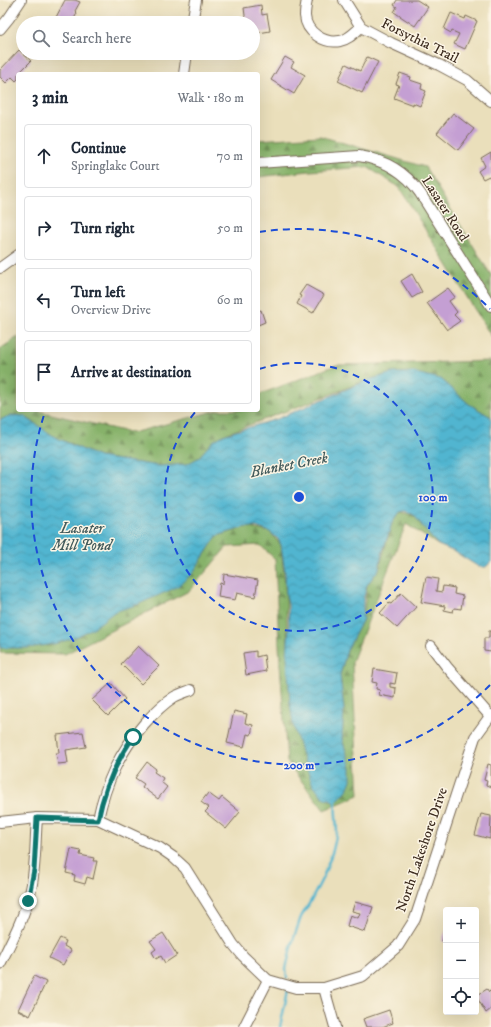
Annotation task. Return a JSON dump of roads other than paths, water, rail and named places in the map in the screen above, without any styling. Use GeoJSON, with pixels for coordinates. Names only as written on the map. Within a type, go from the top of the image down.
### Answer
{"type":"FeatureCollection","features":[{"type":"Feature","properties":{"kind":"street"},"geometry":{"type":"LineString","coordinates":[[0,29],[21,0]]}},
{"type":"Feature","properties":{"kind":"street"},"geometry":{"type":"LineString","coordinates":[[193,16],[196,0]]}},
{"type":"Feature","properties":{"kind":"street"},"geometry":{"type":"LineString","coordinates":[[307,0],[305,17],[310,29],[319,38],[331,41],[340,41],[348,38],[361,27]]}},
{"type":"Feature","properties":{"kind":"street","name":"Forsythia Trail"},"geometry":{"type":"LineString","coordinates":[[344,0],[361,27],[467,80],[491,101]]}},
{"type":"Feature","properties":{"kind":"street"},"geometry":{"type":"LineString","coordinates":[[184,72],[186,60]]}},
{"type":"Feature","properties":{"kind":"street","name":"Lasater Road"},"geometry":{"type":"LineString","coordinates":[[260,163],[359,156],[376,160],[397,169],[407,177],[420,193],[491,306]]}},
{"type":"Feature","properties":{"kind":"street"},"geometry":{"type":"LineString","coordinates":[[0,268],[16,256]]}},
{"type":"Feature","properties":{"kind":"street"},"geometry":{"type":"LineString","coordinates":[[431,646],[447,667],[491,715]]}},
{"type":"Feature","properties":{"kind":"street"},"geometry":{"type":"LineString","coordinates":[[98,820],[102,798],[122,752],[133,737],[162,706],[175,697],[191,690]]}},
{"type":"Feature","properties":{"kind":"street","name":"North Lakeshore Drive"},"geometry":{"type":"LineString","coordinates":[[0,822],[37,818],[98,820],[160,848],[185,868],[233,944],[268,980],[296,988],[324,988],[363,976],[398,946],[414,919],[476,737],[491,715]]}},
{"type":"Feature","properties":{"kind":"street"},"geometry":{"type":"LineString","coordinates":[[0,964],[22,918],[31,888],[34,870],[37,818]]}},
{"type":"Feature","properties":{"kind":"street"},"geometry":{"type":"LineString","coordinates":[[244,1027],[268,980]]}},
{"type":"Feature","properties":{"kind":"street"},"geometry":{"type":"LineString","coordinates":[[324,988],[335,1027]]}},
{"type":"Feature","properties":{"kind":"water","name":"Lasater Mill Pond"},"geometry":{"type":"Polygon","coordinates":[[[412,372],[441,379],[469,404],[491,417],[491,562],[486,567],[479,567],[455,552],[438,545],[414,515],[405,511],[400,512],[392,523],[379,569],[367,585],[363,600],[363,619],[347,650],[340,675],[344,709],[342,739],[351,767],[351,780],[347,790],[335,803],[322,796],[312,783],[293,724],[290,704],[287,657],[289,624],[285,573],[281,545],[278,539],[270,532],[256,527],[246,527],[217,536],[192,574],[177,587],[139,604],[114,612],[95,627],[74,638],[54,644],[28,648],[0,648],[0,420],[11,415],[24,416],[55,437],[99,457],[160,466],[187,464],[198,458],[213,441],[223,435],[277,419],[368,380],[392,373],[412,372]]]}},
{"type":"Feature","properties":{"kind":"waterway"},"geometry":{"type":"LineString","coordinates":[[287,978],[286,969],[292,943],[301,917],[324,875],[333,850],[337,832],[335,801]]}},
{"type":"Feature","properties":{"kind":"waterway"},"geometry":{"type":"LineString","coordinates":[[280,1027],[288,990]]}},
{"type":"Feature","properties":{"kind":"water label","name":"Blanket Creek"},"geometry":{"type":"Point","coordinates":[289,465]}}]}
